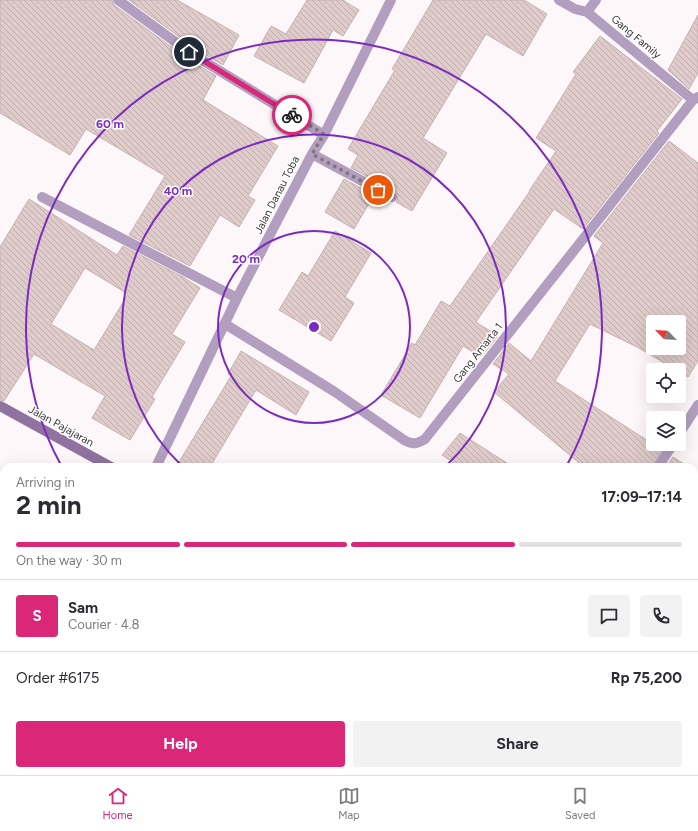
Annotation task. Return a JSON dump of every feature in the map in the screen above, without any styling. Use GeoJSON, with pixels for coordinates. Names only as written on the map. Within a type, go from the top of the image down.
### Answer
{"type":"FeatureCollection","features":[{"type":"Feature","properties":{"kind":"main road","name":"Jalan Pajajaran"},"geometry":{"type":"LineString","coordinates":[[0,406],[104,463]]}},
{"type":"Feature","properties":{"kind":"street"},"geometry":{"type":"LineString","coordinates":[[118,0],[189,52],[324,134]]}},
{"type":"Feature","properties":{"kind":"street","name":"Jalan Danau Toba"},"geometry":{"type":"LineString","coordinates":[[158,463],[237,298],[312,154],[324,134],[391,0]]}},
{"type":"Feature","properties":{"kind":"street","name":"Gang Family"},"geometry":{"type":"LineString","coordinates":[[559,0],[575,9],[587,12],[696,99]]}},
{"type":"Feature","properties":{"kind":"street"},"geometry":{"type":"LineString","coordinates":[[587,12],[596,0]]}},
{"type":"Feature","properties":{"kind":"street","name":"Gang Amarta 1"},"geometry":{"type":"LineString","coordinates":[[225,324],[335,392],[404,440],[414,444],[419,443],[425,439],[696,99]]}},
{"type":"Feature","properties":{"kind":"street"},"geometry":{"type":"LineString","coordinates":[[312,154],[392,197]]}},
{"type":"Feature","properties":{"kind":"street"},"geometry":{"type":"LineString","coordinates":[[42,197],[237,298]]}},
{"type":"Feature","properties":{"kind":"street"},"geometry":{"type":"LineString","coordinates":[[686,423],[698,405]]}},
{"type":"Feature","properties":{"kind":"street"},"geometry":{"type":"LineString","coordinates":[[661,463],[668,451]]}},
{"type":"Feature","properties":{"kind":"building"},"geometry":{"type":"Polygon","coordinates":[[[0,0],[112,0],[114,5],[185,57],[216,76],[203,100],[278,146],[248,196],[255,200],[239,227],[220,215],[190,266],[129,235],[165,176],[86,129],[70,155],[0,113],[0,0]]]}},
{"type":"Feature","properties":{"kind":"building"},"geometry":{"type":"Polygon","coordinates":[[[129,0],[177,0],[239,35],[223,65],[193,47],[129,0]]]}},
{"type":"Feature","properties":{"kind":"building"},"geometry":{"type":"Polygon","coordinates":[[[307,0],[343,0],[359,10],[343,36],[333,30],[304,83],[254,56],[271,26],[286,34],[307,0]]]}},
{"type":"Feature","properties":{"kind":"building"},"geometry":{"type":"Polygon","coordinates":[[[433,0],[524,0],[547,14],[523,56],[486,34],[423,138],[447,153],[412,211],[396,202],[398,196],[395,191],[351,168],[358,155],[348,149],[395,70],[392,69],[433,0]]]}},
{"type":"Feature","properties":{"kind":"building"},"geometry":{"type":"Polygon","coordinates":[[[698,15],[698,73],[689,89],[668,70],[698,15]]]}},
{"type":"Feature","properties":{"kind":"building"},"geometry":{"type":"Polygon","coordinates":[[[600,36],[682,99],[657,131],[659,133],[583,229],[554,209],[476,322],[498,336],[481,357],[463,346],[420,418],[381,395],[412,343],[415,345],[441,301],[450,306],[556,151],[536,138],[576,74],[573,72],[600,36]]]}},
{"type":"Feature","properties":{"kind":"building"},"geometry":{"type":"Polygon","coordinates":[[[669,141],[698,163],[698,361],[688,377],[686,376],[686,363],[664,363],[651,355],[686,355],[686,315],[646,315],[646,352],[590,324],[555,381],[646,440],[646,451],[661,451],[654,463],[579,463],[494,392],[509,374],[493,364],[509,343],[531,361],[603,243],[594,236],[669,141]]]}},
{"type":"Feature","properties":{"kind":"building"},"geometry":{"type":"Polygon","coordinates":[[[344,179],[374,195],[354,229],[325,212],[344,179]]]}},
{"type":"Feature","properties":{"kind":"building"},"geometry":{"type":"Polygon","coordinates":[[[29,199],[117,255],[123,246],[183,277],[200,288],[172,334],[185,342],[152,397],[155,399],[130,440],[92,418],[105,396],[34,354],[4,401],[0,400],[0,247],[29,199]],[[85,268],[51,324],[94,350],[128,294],[85,268]]]}},
{"type":"Feature","properties":{"kind":"building"},"geometry":{"type":"Polygon","coordinates":[[[335,231],[371,253],[345,297],[354,303],[331,341],[279,310],[302,272],[308,276],[335,231]]]}},
{"type":"Feature","properties":{"kind":"building"},"geometry":{"type":"Polygon","coordinates":[[[241,351],[309,392],[296,415],[256,390],[212,463],[178,463],[231,376],[228,374],[241,351]]]}},
{"type":"Feature","properties":{"kind":"building"},"geometry":{"type":"Polygon","coordinates":[[[460,433],[507,463],[454,463],[442,455],[460,433]]]}},
{"type":"Feature","properties":{"kind":"building"},"geometry":{"type":"Polygon","coordinates":[[[673,457],[683,463],[669,463],[673,457]]]}},
{"type":"Feature","properties":{"kind":"way so far"},"geometry":{"type":"LineString","coordinates":[[292,115],[324,134],[312,154],[378,190]]}},
{"type":"Feature","properties":{"kind":"route"},"geometry":{"type":"LineString","coordinates":[[189,52],[292,115]]}}]}
